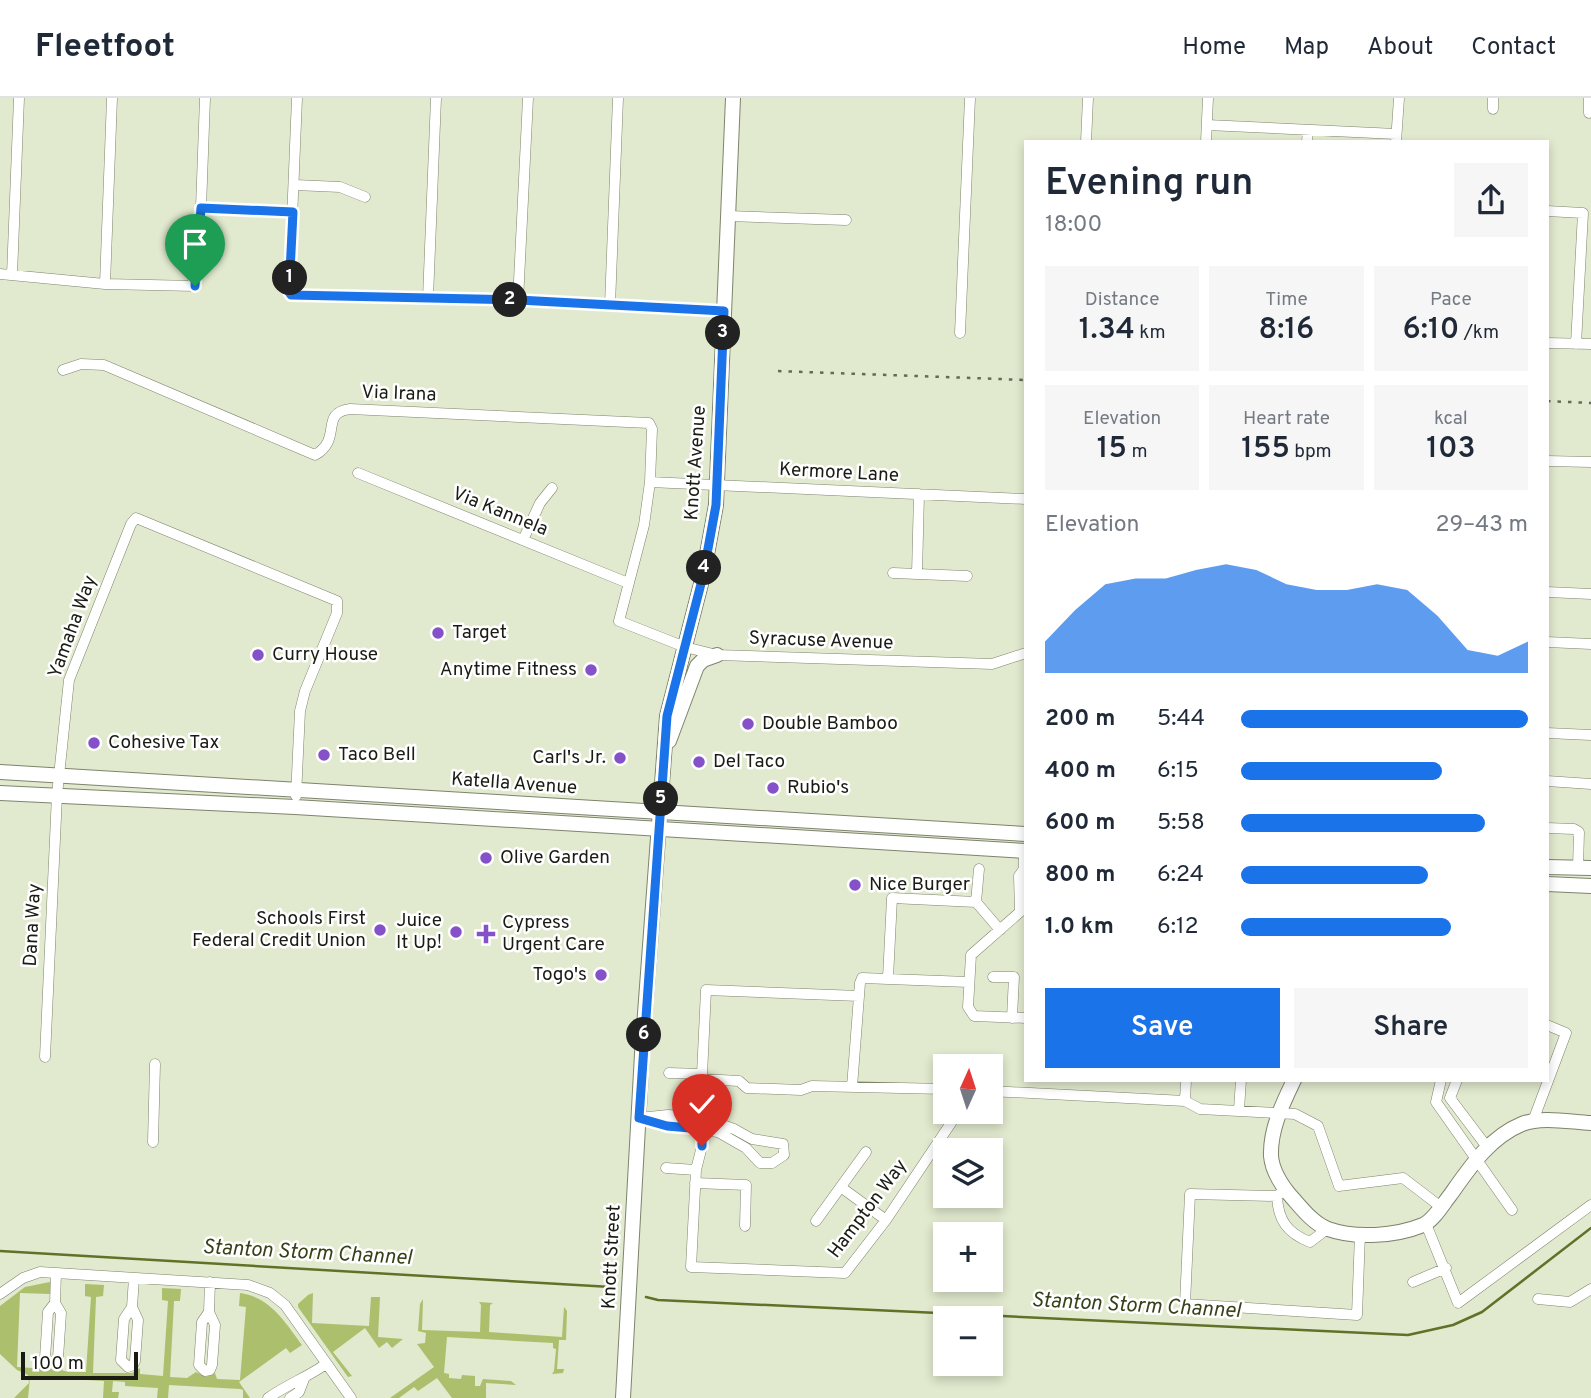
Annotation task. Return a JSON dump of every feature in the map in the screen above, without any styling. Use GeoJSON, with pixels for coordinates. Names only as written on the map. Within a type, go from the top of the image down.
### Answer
{"type":"FeatureCollection","features":[{"type":"Feature","properties":{"kind":"main road","name":"Knott Avenue"},"geometry":{"type":"LineString","coordinates":[[639,1118],[667,716],[703,576],[716,505],[733,98]]}},
{"type":"Feature","properties":{"kind":"main road"},"geometry":{"type":"LineString","coordinates":[[664,752],[697,666],[717,654]]}},
{"type":"Feature","properties":{"kind":"main road","name":"Katella Avenue"},"geometry":{"type":"LineString","coordinates":[[0,772],[1024,834]]}},
{"type":"Feature","properties":{"kind":"main road","name":"Katella Avenue"},"geometry":{"type":"LineString","coordinates":[[0,793],[295,807],[1024,851]]}},
{"type":"Feature","properties":{"kind":"main road"},"geometry":{"type":"LineString","coordinates":[[849,841],[870,834],[917,836],[920,827]]}},
{"type":"Feature","properties":{"kind":"main road"},"geometry":{"type":"LineString","coordinates":[[1549,867],[1585,868]]}},
{"type":"Feature","properties":{"kind":"main road"},"geometry":{"type":"LineString","coordinates":[[1549,884],[1591,886]]}},
{"type":"Feature","properties":{"kind":"main road"},"geometry":{"type":"LineString","coordinates":[[1293,1082],[1279,1113],[1273,1135],[1271,1157],[1281,1193],[1327,1228],[1360,1234],[1402,1232],[1426,1224],[1441,1208],[1476,1158],[1487,1147],[1521,1124],[1533,1121],[1591,1123]]}},
{"type":"Feature","properties":{"kind":"main road","name":"Knott Street"},"geometry":{"type":"LineString","coordinates":[[624,1398],[639,1118]]}},
{"type":"Feature","properties":{"kind":"street"},"geometry":{"type":"LineString","coordinates":[[12,275],[19,98]]}},
{"type":"Feature","properties":{"kind":"street"},"geometry":{"type":"LineString","coordinates":[[105,284],[113,98]]}},
{"type":"Feature","properties":{"kind":"street"},"geometry":{"type":"LineString","coordinates":[[0,274],[105,284],[195,286],[205,98]]}},
{"type":"Feature","properties":{"kind":"street"},"geometry":{"type":"LineString","coordinates":[[297,98],[291,295],[518,300],[724,311]]}},
{"type":"Feature","properties":{"kind":"street"},"geometry":{"type":"LineString","coordinates":[[428,298],[436,98]]}},
{"type":"Feature","properties":{"kind":"street"},"geometry":{"type":"LineString","coordinates":[[518,300],[528,98]]}},
{"type":"Feature","properties":{"kind":"street"},"geometry":{"type":"LineString","coordinates":[[610,305],[618,98]]}},
{"type":"Feature","properties":{"kind":"street"},"geometry":{"type":"LineString","coordinates":[[960,333],[970,98]]}},
{"type":"Feature","properties":{"kind":"street"},"geometry":{"type":"LineString","coordinates":[[1086,140],[1088,98]]}},
{"type":"Feature","properties":{"kind":"street"},"geometry":{"type":"LineString","coordinates":[[1206,140],[1208,98]]}},
{"type":"Feature","properties":{"kind":"street"},"geometry":{"type":"LineString","coordinates":[[1207,125],[1396,138],[1399,98]]}},
{"type":"Feature","properties":{"kind":"street"},"geometry":{"type":"LineString","coordinates":[[1589,98],[1589,113]]}},
{"type":"Feature","properties":{"kind":"street"},"geometry":{"type":"LineString","coordinates":[[1307,140],[1308,130]]}},
{"type":"Feature","properties":{"kind":"street"},"geometry":{"type":"LineString","coordinates":[[295,185],[340,187],[365,197]]}},
{"type":"Feature","properties":{"kind":"street"},"geometry":{"type":"LineString","coordinates":[[201,208],[293,212]]}},
{"type":"Feature","properties":{"kind":"street"},"geometry":{"type":"LineString","coordinates":[[1549,211],[1583,213],[1577,344]]}},
{"type":"Feature","properties":{"kind":"street"},"geometry":{"type":"LineString","coordinates":[[728,216],[846,220]]}},
{"type":"Feature","properties":{"kind":"street"},"geometry":{"type":"LineString","coordinates":[[1549,343],[1591,344]]}},
{"type":"Feature","properties":{"kind":"street","name":"Via Irana"},"geometry":{"type":"LineString","coordinates":[[64,370],[81,363],[104,365],[315,455],[323,450],[330,439],[334,416],[339,411],[350,409],[649,423],[652,429],[650,482]]}},
{"type":"Feature","properties":{"kind":"street"},"geometry":{"type":"LineString","coordinates":[[1549,461],[1591,463]]}},
{"type":"Feature","properties":{"kind":"street","name":"Via Kannela"},"geometry":{"type":"LineString","coordinates":[[358,473],[628,583]]}},
{"type":"Feature","properties":{"kind":"street"},"geometry":{"type":"LineString","coordinates":[[628,583],[643,525],[650,482]]}},
{"type":"Feature","properties":{"kind":"street","name":"Kermore Lane"},"geometry":{"type":"LineString","coordinates":[[650,482],[1024,499]]}},
{"type":"Feature","properties":{"kind":"street"},"geometry":{"type":"LineString","coordinates":[[523,540],[540,503],[552,488]]}},
{"type":"Feature","properties":{"kind":"street"},"geometry":{"type":"LineString","coordinates":[[917,574],[919,494]]}},
{"type":"Feature","properties":{"kind":"street","name":"Yamaha Way"},"geometry":{"type":"LineString","coordinates":[[57,795],[69,680],[131,524],[136,518],[337,601],[337,612],[305,691],[300,711],[296,790]]}},
{"type":"Feature","properties":{"kind":"street"},"geometry":{"type":"LineString","coordinates":[[893,573],[967,576]]}},
{"type":"Feature","properties":{"kind":"street","name":"Syracuse Avenue"},"geometry":{"type":"LineString","coordinates":[[628,583],[620,621],[685,647],[717,654],[992,664],[1024,654]]}},
{"type":"Feature","properties":{"kind":"street"},"geometry":{"type":"LineString","coordinates":[[1549,592],[1591,594]]}},
{"type":"Feature","properties":{"kind":"street"},"geometry":{"type":"LineString","coordinates":[[1549,642],[1591,644]]}},
{"type":"Feature","properties":{"kind":"street"},"geometry":{"type":"LineString","coordinates":[[1549,733],[1591,735]]}},
{"type":"Feature","properties":{"kind":"street"},"geometry":{"type":"LineString","coordinates":[[1549,781],[1591,783]]}},
{"type":"Feature","properties":{"kind":"street"},"geometry":{"type":"LineString","coordinates":[[295,807],[296,790]]}},
{"type":"Feature","properties":{"kind":"street","name":"Dana Way"},"geometry":{"type":"LineString","coordinates":[[45,1057],[57,795]]}},
{"type":"Feature","properties":{"kind":"street"},"geometry":{"type":"LineString","coordinates":[[1549,828],[1574,829],[1579,832],[1585,868]]}},
{"type":"Feature","properties":{"kind":"street"},"geometry":{"type":"LineString","coordinates":[[979,869],[976,902],[1000,930]]}},
{"type":"Feature","properties":{"kind":"street"},"geometry":{"type":"LineString","coordinates":[[1024,871],[1019,876],[1024,909],[971,955],[968,982],[968,1006],[974,1016],[1024,1018]]}},
{"type":"Feature","properties":{"kind":"street"},"geometry":{"type":"LineString","coordinates":[[888,978],[892,898],[976,902]]}},
{"type":"Feature","properties":{"kind":"street"},"geometry":{"type":"LineString","coordinates":[[993,977],[1014,977],[1012,1018]]}},
{"type":"Feature","properties":{"kind":"street"},"geometry":{"type":"LineString","coordinates":[[852,1087],[862,978],[968,982]]}},
{"type":"Feature","properties":{"kind":"street"},"geometry":{"type":"LineString","coordinates":[[745,1226],[746,1185],[695,1183],[702,1146],[700,1117],[706,990],[859,996]]}},
{"type":"Feature","properties":{"kind":"street"},"geometry":{"type":"LineString","coordinates":[[1549,1026],[1566,1033],[1549,1078]]}},
{"type":"Feature","properties":{"kind":"street"},"geometry":{"type":"LineString","coordinates":[[153,1142],[155,1064]]}},
{"type":"Feature","properties":{"kind":"street"},"geometry":{"type":"LineString","coordinates":[[668,1073],[739,1082],[747,1088],[802,1090],[812,1086],[933,1089]]}},
{"type":"Feature","properties":{"kind":"street"},"geometry":{"type":"LineString","coordinates":[[1066,1082],[1066,1093]]}},
{"type":"Feature","properties":{"kind":"street"},"geometry":{"type":"LineString","coordinates":[[1185,1101],[1186,1082]]}},
{"type":"Feature","properties":{"kind":"street"},"geometry":{"type":"LineString","coordinates":[[1239,1110],[1241,1082]]}},
{"type":"Feature","properties":{"kind":"street"},"geometry":{"type":"LineString","coordinates":[[1441,1082],[1436,1102],[1512,1210]]}},
{"type":"Feature","properties":{"kind":"street"},"geometry":{"type":"LineString","coordinates":[[1456,1082],[1450,1098],[1487,1147]]}},
{"type":"Feature","properties":{"kind":"street"},"geometry":{"type":"LineString","coordinates":[[1533,1121],[1548,1082]]}},
{"type":"Feature","properties":{"kind":"street"},"geometry":{"type":"LineString","coordinates":[[1003,1091],[1185,1101],[1200,1109],[1295,1114],[1318,1126],[1339,1186],[1404,1178],[1441,1208]]}},
{"type":"Feature","properties":{"kind":"street"},"geometry":{"type":"LineString","coordinates":[[668,1115],[700,1117],[734,1129],[749,1144],[718,1132],[667,1126],[639,1118],[668,1115]]}},
{"type":"Feature","properties":{"kind":"street","name":"Hampton Way"},"geometry":{"type":"LineString","coordinates":[[695,1183],[691,1267],[845,1273],[886,1220],[950,1124]]}},
{"type":"Feature","properties":{"kind":"street"},"geometry":{"type":"LineString","coordinates":[[816,1221],[866,1152]]}},
{"type":"Feature","properties":{"kind":"street"},"geometry":{"type":"LineString","coordinates":[[666,1168],[696,1170]]}},
{"type":"Feature","properties":{"kind":"street"},"geometry":{"type":"LineString","coordinates":[[842,1188],[886,1220]]}},
{"type":"Feature","properties":{"kind":"street"},"geometry":{"type":"LineString","coordinates":[[1327,1228],[1310,1242],[1297,1235],[1279,1216],[1281,1193],[1190,1194],[1185,1304],[1357,1315],[1360,1234]]}},
{"type":"Feature","properties":{"kind":"street"},"geometry":{"type":"LineString","coordinates":[[1426,1224],[1458,1303],[1591,1205]]}},
{"type":"Feature","properties":{"kind":"street"},"geometry":{"type":"LineString","coordinates":[[1413,1282],[1446,1268]]}},
{"type":"Feature","properties":{"kind":"street"},"geometry":{"type":"LineString","coordinates":[[0,1294],[23,1278],[40,1272],[248,1285],[270,1293],[285,1305],[351,1398]]}},
{"type":"Feature","properties":{"kind":"street"},"geometry":{"type":"LineString","coordinates":[[55,1303],[48,1312],[45,1358],[49,1362],[58,1358],[61,1313],[55,1303],[56,1273]]}},
{"type":"Feature","properties":{"kind":"street"},"geometry":{"type":"LineString","coordinates":[[132,1307],[124,1319],[121,1360],[128,1367],[135,1361],[138,1320],[132,1307],[134,1278]]}},
{"type":"Feature","properties":{"kind":"street"},"geometry":{"type":"LineString","coordinates":[[209,1312],[202,1322],[201,1333],[199,1365],[205,1371],[210,1370],[212,1365],[215,1325],[209,1312],[210,1282]]}},
{"type":"Feature","properties":{"kind":"street"},"geometry":{"type":"LineString","coordinates":[[1538,1298],[1570,1302],[1591,1289]]}},
{"type":"Feature","properties":{"kind":"street"},"geometry":{"type":"LineString","coordinates":[[268,1398],[290,1382],[304,1379],[326,1364]]}},
{"type":"Feature","properties":{"kind":"street"},"geometry":{"type":"LineString","coordinates":[[290,1398],[299,1392],[304,1379]]}},
{"type":"Feature","properties":{"kind":"green space"},"geometry":{"type":"Polygon","coordinates":[[[50,1282],[51,1294],[20,1293],[17,1367],[33,1368],[34,1365],[53,1369],[62,1365],[63,1371],[86,1372],[91,1297],[85,1296],[85,1284],[104,1285],[103,1296],[96,1297],[93,1373],[132,1373],[140,1368],[140,1374],[163,1376],[168,1301],[162,1300],[162,1288],[181,1289],[180,1301],[174,1301],[170,1377],[187,1378],[196,1372],[206,1377],[215,1373],[217,1379],[240,1380],[246,1307],[239,1306],[240,1293],[251,1295],[268,1305],[283,1319],[302,1345],[290,1353],[286,1348],[239,1382],[250,1398],[243,1398],[243,1390],[240,1389],[169,1385],[168,1398],[157,1398],[158,1388],[125,1386],[125,1382],[113,1381],[112,1392],[119,1392],[118,1398],[103,1398],[104,1381],[30,1377],[28,1398],[14,1398],[29,1383],[28,1375],[17,1370],[0,1354],[0,1306],[25,1287],[50,1282]]]}},
{"type":"Feature","properties":{"kind":"green space"},"geometry":{"type":"Polygon","coordinates":[[[313,1293],[312,1323],[369,1326],[371,1297],[380,1297],[378,1337],[403,1339],[392,1348],[387,1342],[379,1348],[365,1328],[333,1352],[352,1376],[348,1377],[298,1307],[298,1304],[313,1293]]]}},
{"type":"Feature","properties":{"kind":"green space"},"geometry":{"type":"Polygon","coordinates":[[[423,1299],[422,1330],[480,1332],[479,1302],[493,1303],[490,1305],[489,1332],[562,1337],[564,1307],[567,1311],[566,1340],[559,1340],[557,1369],[564,1369],[563,1373],[552,1374],[556,1349],[553,1348],[553,1343],[447,1337],[444,1373],[449,1374],[449,1378],[475,1376],[475,1386],[480,1386],[483,1379],[511,1381],[516,1385],[486,1383],[486,1398],[452,1398],[437,1378],[418,1391],[414,1387],[399,1398],[390,1398],[434,1367],[417,1344],[425,1343],[426,1333],[418,1331],[420,1304],[423,1299]]]}},
{"type":"Feature","properties":{"kind":"waterway","name":"Stanton Storm Channel"},"geometry":{"type":"LineString","coordinates":[[646,1297],[658,1300],[1408,1335],[1453,1325],[1482,1312],[1591,1228]]}},
{"type":"Feature","properties":{"kind":"waterway","name":"Stanton Storm Channel"},"geometry":{"type":"LineString","coordinates":[[0,1251],[611,1287]]}},
{"type":"Feature","properties":{"kind":"railway"},"geometry":{"type":"LineString","coordinates":[[778,371],[1024,380]]}},
{"type":"Feature","properties":{"kind":"railway"},"geometry":{"type":"LineString","coordinates":[[1549,401],[1591,403]]}},
{"type":"Feature","properties":{"kind":"place","name":"Target"},"geometry":{"type":"Point","coordinates":[438,633]}},
{"type":"Feature","properties":{"kind":"place","name":"Curry House"},"geometry":{"type":"Point","coordinates":[258,655]}},
{"type":"Feature","properties":{"kind":"place","name":"Anytime Fitness"},"geometry":{"type":"Point","coordinates":[591,670]}},
{"type":"Feature","properties":{"kind":"place","name":"Double Bamboo"},"geometry":{"type":"Point","coordinates":[748,724]}},
{"type":"Feature","properties":{"kind":"place","name":"Cohesive Tax"},"geometry":{"type":"Point","coordinates":[94,743]}},
{"type":"Feature","properties":{"kind":"place","name":"Taco Bell"},"geometry":{"type":"Point","coordinates":[324,755]}},
{"type":"Feature","properties":{"kind":"place","name":"Carl's Jr."},"geometry":{"type":"Point","coordinates":[620,758]}},
{"type":"Feature","properties":{"kind":"place","name":"Del Taco"},"geometry":{"type":"Point","coordinates":[699,762]}},
{"type":"Feature","properties":{"kind":"place","name":"Rubio's"},"geometry":{"type":"Point","coordinates":[773,788]}},
{"type":"Feature","properties":{"kind":"place","name":"Olive Garden"},"geometry":{"type":"Point","coordinates":[486,858]}},
{"type":"Feature","properties":{"kind":"place","name":"Nice Burger"},"geometry":{"type":"Point","coordinates":[855,885]}},
{"type":"Feature","properties":{"kind":"place","name":"Schools First Federal Credit Union"},"geometry":{"type":"Point","coordinates":[380,930]}},
{"type":"Feature","properties":{"kind":"place","name":"Juice It Up!"},"geometry":{"type":"Point","coordinates":[456,932]}},
{"type":"Feature","properties":{"kind":"place","name":"Cypress Urgent Care"},"geometry":{"type":"Point","coordinates":[486,934]}},
{"type":"Feature","properties":{"kind":"place","name":"Togo's"},"geometry":{"type":"Point","coordinates":[601,975]}},
{"type":"Feature","properties":{"kind":"route"},"geometry":{"type":"LineString","coordinates":[[195,286],[201,208],[293,212],[291,295],[518,300],[724,311],[716,505],[703,576],[667,716],[639,1118],[667,1126],[702,1129],[702,1146]]}}]}
